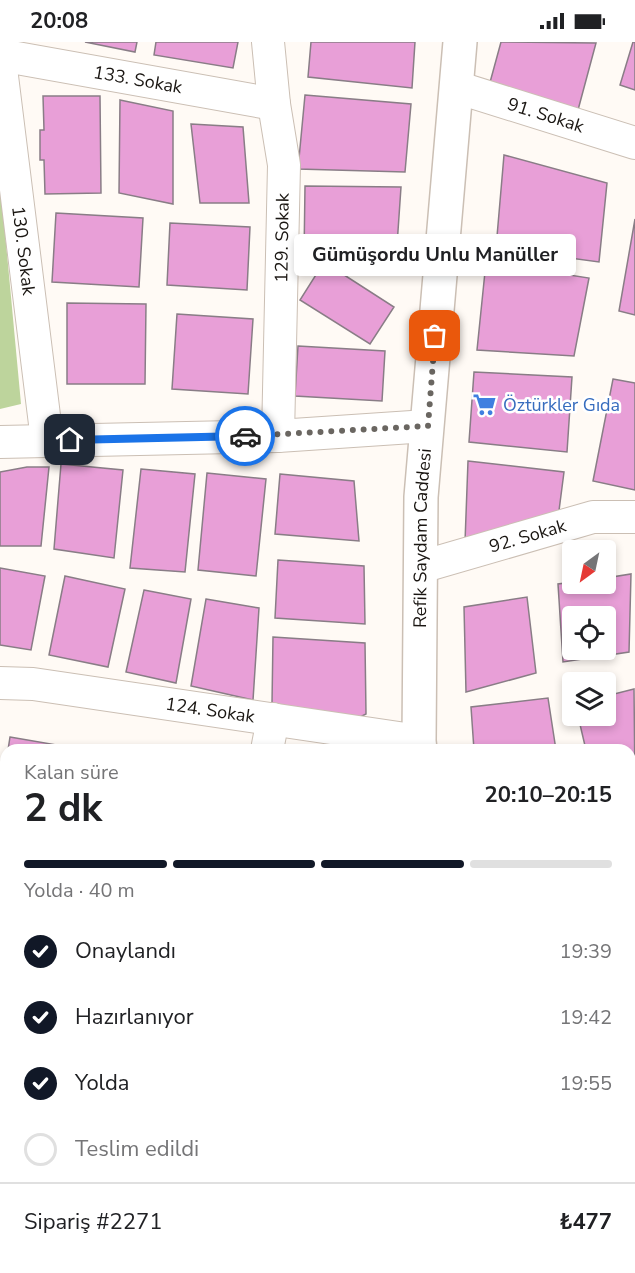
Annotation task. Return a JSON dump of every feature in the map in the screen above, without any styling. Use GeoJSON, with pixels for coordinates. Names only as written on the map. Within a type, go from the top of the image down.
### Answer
{"type":"FeatureCollection","features":[{"type":"Feature","properties":{"kind":"street","name":"129. Sokak"},"geometry":{"type":"LineString","coordinates":[[268,42],[274,104],[284,165],[278,436]]}},
{"type":"Feature","properties":{"kind":"street","name":"Refik Saydam Caddesi"},"geometry":{"type":"LineString","coordinates":[[420,744],[421,496],[460,42]]}},
{"type":"Feature","properties":{"kind":"street","name":"133. Sokak"},"geometry":{"type":"LineString","coordinates":[[0,55],[274,104]]}},
{"type":"Feature","properties":{"kind":"street","name":"130. Sokak"},"geometry":{"type":"LineString","coordinates":[[0,60],[47,440]]}},
{"type":"Feature","properties":{"kind":"street","name":"91. Sokak"},"geometry":{"type":"LineString","coordinates":[[456,87],[635,143]]}},
{"type":"Feature","properties":{"kind":"street"},"geometry":{"type":"LineString","coordinates":[[0,442],[278,436],[428,426]]}},
{"type":"Feature","properties":{"kind":"street","name":"92. Sokak"},"geometry":{"type":"LineString","coordinates":[[421,567],[592,517],[635,517]]}},
{"type":"Feature","properties":{"kind":"street","name":"124. Sokak"},"geometry":{"type":"LineString","coordinates":[[0,683],[33,684],[273,719],[414,744]]}},
{"type":"Feature","properties":{"kind":"street"},"geometry":{"type":"LineString","coordinates":[[268,744],[273,719]]}},
{"type":"Feature","properties":{"kind":"green space"},"geometry":{"type":"Polygon","coordinates":[[[0,179],[21,404],[0,409],[0,179]]]}},
{"type":"Feature","properties":{"kind":"building"},"geometry":{"type":"Polygon","coordinates":[[[85,42],[137,42],[135,52],[85,42]]]}},
{"type":"Feature","properties":{"kind":"building"},"geometry":{"type":"Polygon","coordinates":[[[156,42],[238,42],[233,68],[154,55],[156,42]]]}},
{"type":"Feature","properties":{"kind":"building"},"geometry":{"type":"Polygon","coordinates":[[[311,42],[415,42],[412,88],[308,77],[311,42]]]}},
{"type":"Feature","properties":{"kind":"building"},"geometry":{"type":"Polygon","coordinates":[[[501,42],[596,43],[578,110],[489,86],[501,42]]]}},
{"type":"Feature","properties":{"kind":"building"},"geometry":{"type":"Polygon","coordinates":[[[633,42],[635,42],[635,90],[620,85],[633,42]]]}},
{"type":"Feature","properties":{"kind":"building"},"geometry":{"type":"Polygon","coordinates":[[[305,95],[411,104],[405,172],[298,169],[305,95]]]}},
{"type":"Feature","properties":{"kind":"building"},"geometry":{"type":"Polygon","coordinates":[[[43,96],[100,96],[101,193],[45,194],[44,160],[40,160],[40,130],[44,130],[43,96]]]}},
{"type":"Feature","properties":{"kind":"building"},"geometry":{"type":"Polygon","coordinates":[[[120,100],[173,111],[173,204],[119,193],[120,100]]]}},
{"type":"Feature","properties":{"kind":"building"},"geometry":{"type":"Polygon","coordinates":[[[191,124],[243,127],[249,203],[200,203],[191,124]]]}},
{"type":"Feature","properties":{"kind":"building"},"geometry":{"type":"Polygon","coordinates":[[[504,155],[607,183],[599,262],[496,248],[504,155]]]}},
{"type":"Feature","properties":{"kind":"building"},"geometry":{"type":"Polygon","coordinates":[[[305,186],[401,187],[396,260],[304,257],[305,186]]]}},
{"type":"Feature","properties":{"kind":"building"},"geometry":{"type":"Polygon","coordinates":[[[56,213],[143,218],[139,287],[52,282],[56,213]]]}},
{"type":"Feature","properties":{"kind":"building"},"geometry":{"type":"Polygon","coordinates":[[[635,219],[635,315],[619,311],[635,219]]]}},
{"type":"Feature","properties":{"kind":"building"},"geometry":{"type":"Polygon","coordinates":[[[170,223],[250,227],[247,290],[167,285],[170,223]]]}},
{"type":"Feature","properties":{"kind":"building"},"geometry":{"type":"Polygon","coordinates":[[[324,262],[394,307],[370,344],[300,300],[324,262]]]}},
{"type":"Feature","properties":{"kind":"building"},"geometry":{"type":"Polygon","coordinates":[[[486,262],[589,278],[574,356],[477,350],[486,262]]]}},
{"type":"Feature","properties":{"kind":"building"},"geometry":{"type":"Polygon","coordinates":[[[67,303],[146,304],[145,384],[67,384],[67,303]]]}},
{"type":"Feature","properties":{"kind":"building"},"geometry":{"type":"Polygon","coordinates":[[[177,314],[253,319],[248,394],[172,389],[177,314]]]}},
{"type":"Feature","properties":{"kind":"building"},"geometry":{"type":"Polygon","coordinates":[[[298,346],[385,351],[382,401],[295,396],[298,346]]]}},
{"type":"Feature","properties":{"kind":"building"},"geometry":{"type":"Polygon","coordinates":[[[474,372],[572,377],[567,452],[469,442],[474,372]]]}},
{"type":"Feature","properties":{"kind":"building"},"geometry":{"type":"Polygon","coordinates":[[[613,379],[635,383],[635,490],[593,481],[613,379]]]}},
{"type":"Feature","properties":{"kind":"building"},"geometry":{"type":"Polygon","coordinates":[[[468,461],[564,472],[557,526],[465,542],[468,461]]]}},
{"type":"Feature","properties":{"kind":"building"},"geometry":{"type":"Polygon","coordinates":[[[61,464],[123,470],[114,558],[54,549],[61,464]]]}},
{"type":"Feature","properties":{"kind":"building"},"geometry":{"type":"Polygon","coordinates":[[[27,467],[49,467],[41,546],[0,546],[0,472],[27,467]]]}},
{"type":"Feature","properties":{"kind":"building"},"geometry":{"type":"Polygon","coordinates":[[[141,469],[195,474],[185,572],[130,568],[141,469]]]}},
{"type":"Feature","properties":{"kind":"building"},"geometry":{"type":"Polygon","coordinates":[[[207,473],[266,479],[256,576],[198,570],[207,473]]]}},
{"type":"Feature","properties":{"kind":"building"},"geometry":{"type":"Polygon","coordinates":[[[280,474],[354,481],[359,541],[275,534],[280,474]]]}},
{"type":"Feature","properties":{"kind":"building"},"geometry":{"type":"Polygon","coordinates":[[[278,560],[364,566],[365,624],[275,618],[278,560]]]}},
{"type":"Feature","properties":{"kind":"building"},"geometry":{"type":"Polygon","coordinates":[[[0,568],[45,576],[31,650],[0,645],[0,568]]]}},
{"type":"Feature","properties":{"kind":"building"},"geometry":{"type":"Polygon","coordinates":[[[631,574],[629,652],[616,654],[616,606],[562,606],[562,646],[558,584],[562,583],[562,594],[616,594],[616,576],[631,574]]]}},
{"type":"Feature","properties":{"kind":"building"},"geometry":{"type":"Polygon","coordinates":[[[65,576],[125,589],[108,667],[49,655],[65,576]]]}},
{"type":"Feature","properties":{"kind":"building"},"geometry":{"type":"Polygon","coordinates":[[[144,590],[191,599],[176,683],[126,672],[144,590]]]}},
{"type":"Feature","properties":{"kind":"building"},"geometry":{"type":"Polygon","coordinates":[[[527,597],[536,673],[466,692],[464,607],[527,597]]]}},
{"type":"Feature","properties":{"kind":"building"},"geometry":{"type":"Polygon","coordinates":[[[206,599],[259,608],[253,700],[191,686],[206,599]]]}},
{"type":"Feature","properties":{"kind":"building"},"geometry":{"type":"Polygon","coordinates":[[[273,637],[365,643],[366,714],[354,720],[272,704],[273,637]]]}},
{"type":"Feature","properties":{"kind":"building"},"geometry":{"type":"Polygon","coordinates":[[[634,689],[635,744],[585,744],[580,726],[616,726],[616,694],[634,689]]]}},
{"type":"Feature","properties":{"kind":"building"},"geometry":{"type":"Polygon","coordinates":[[[548,698],[555,744],[474,744],[471,707],[548,698]]]}},
{"type":"Feature","properties":{"kind":"building"},"geometry":{"type":"Polygon","coordinates":[[[10,737],[51,744],[9,744],[10,737]]]}},
{"type":"Feature","properties":{"kind":"way so far"},"geometry":{"type":"LineString","coordinates":[[245,436],[278,436],[428,426],[435,336]]}},
{"type":"Feature","properties":{"kind":"place","name":"Gümüşordu Unlu Manüller"},"geometry":{"type":"Point","coordinates":[435,336]}},
{"type":"Feature","properties":{"kind":"place","name":"Öztürkler Gıda"},"geometry":{"type":"Point","coordinates":[485,405]}},
{"type":"Feature","properties":{"kind":"route"},"geometry":{"type":"LineString","coordinates":[[70,440],[245,436]]}}]}
